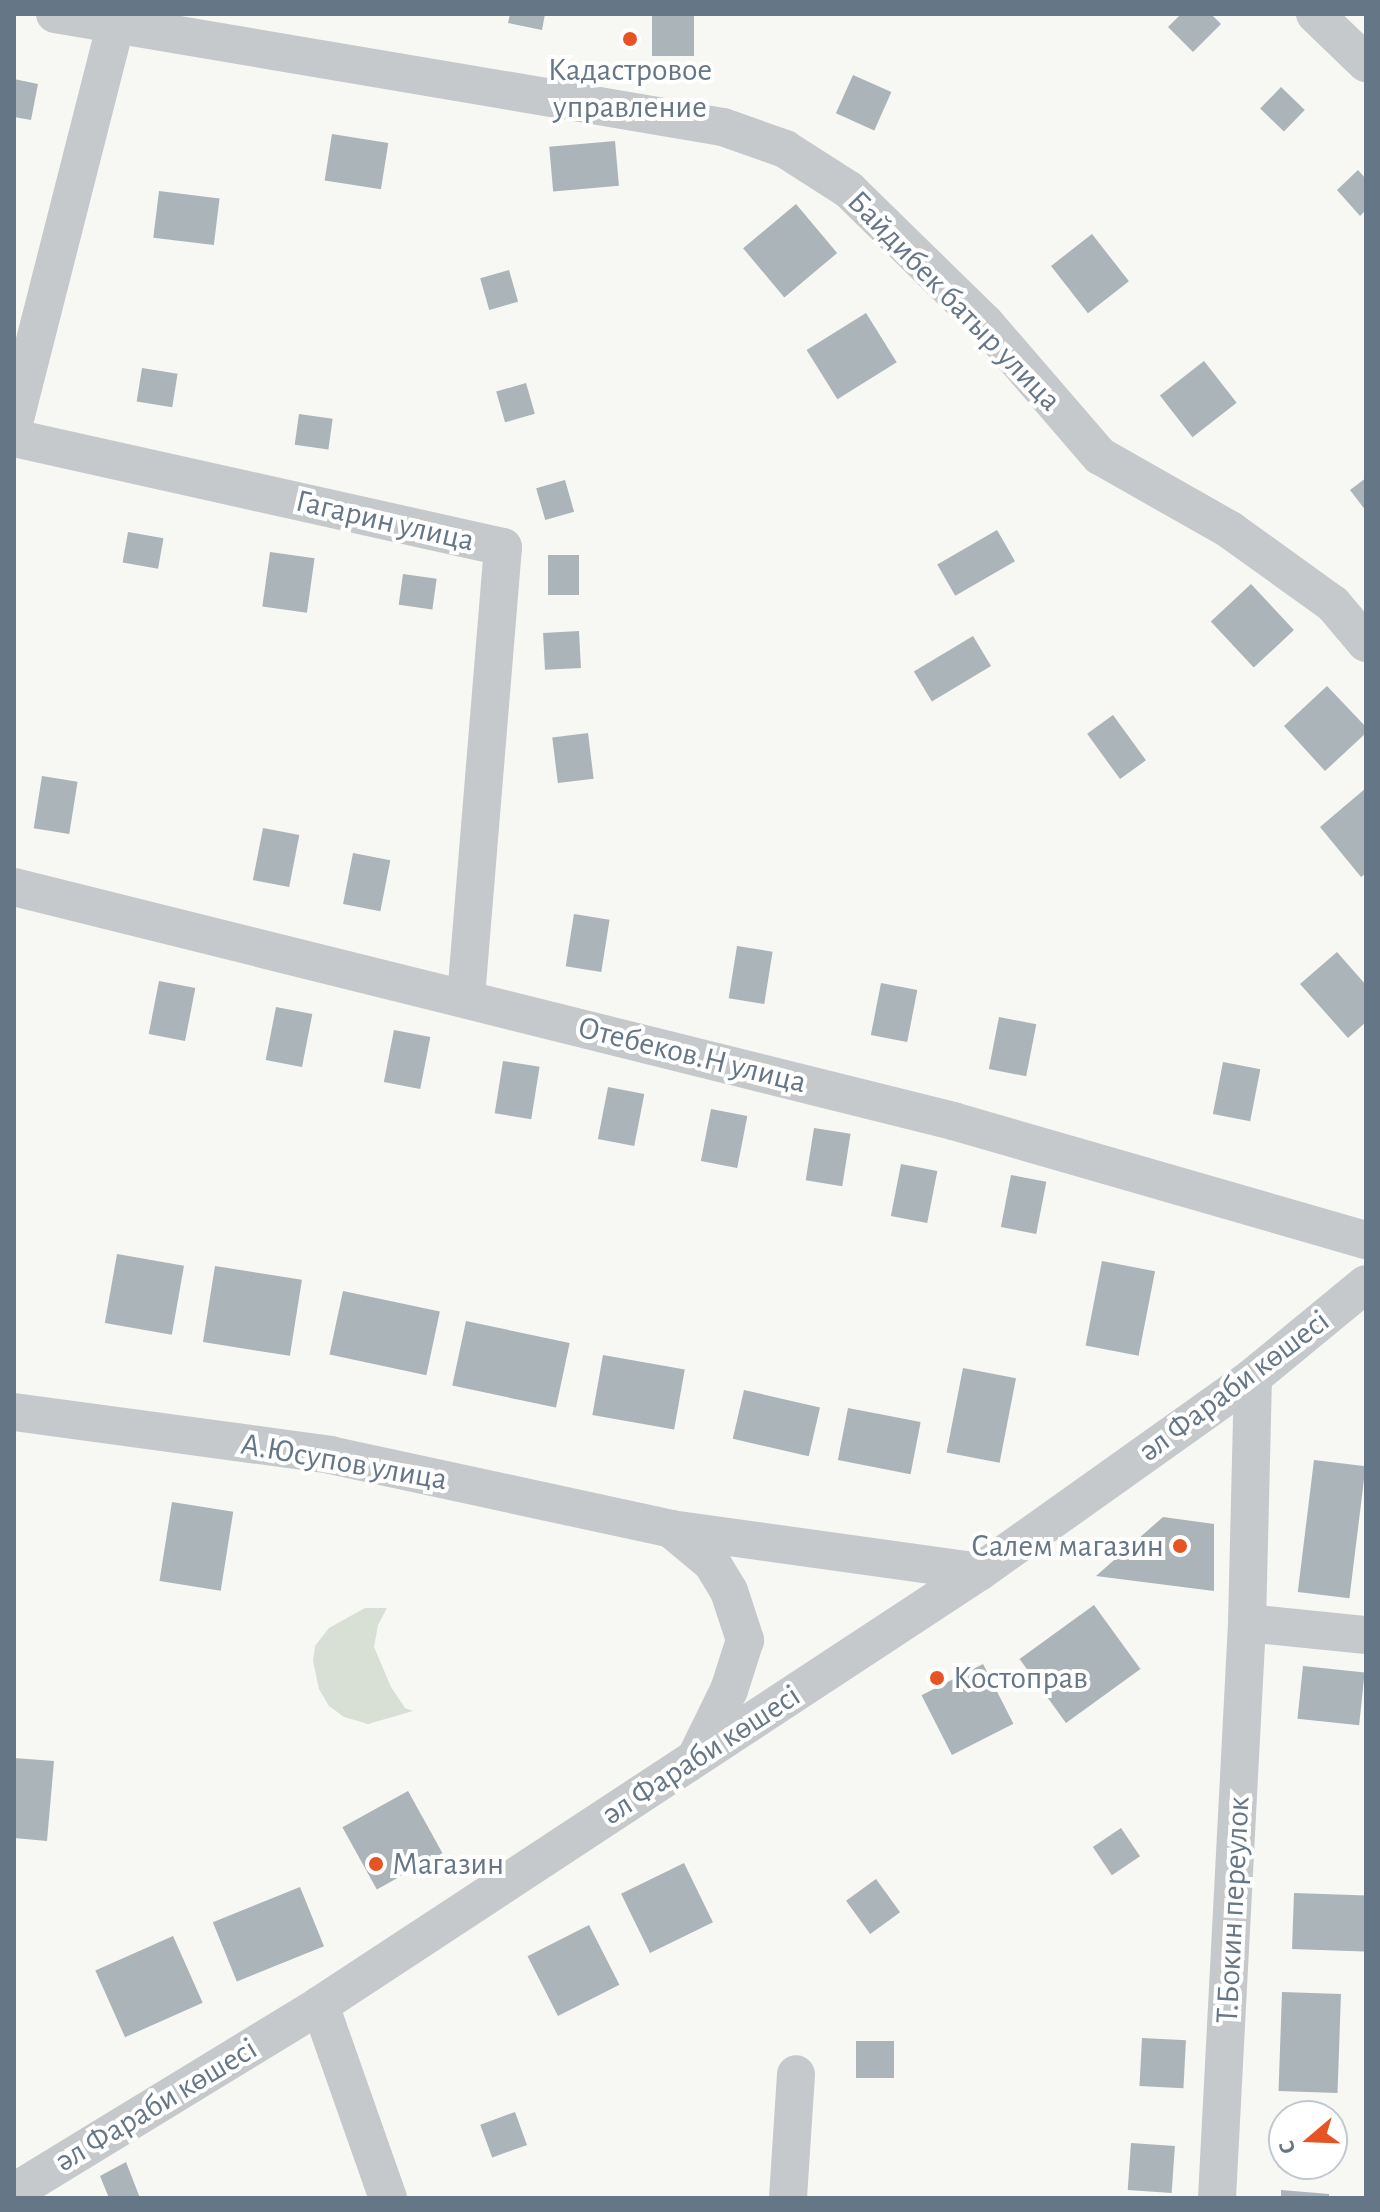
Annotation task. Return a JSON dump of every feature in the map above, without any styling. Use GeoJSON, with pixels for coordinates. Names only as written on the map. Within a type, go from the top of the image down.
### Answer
{"type":"FeatureCollection","features":[{"type":"Feature","properties":{"kind":"street","name":"Байдибек батыр улица"},"geometry":{"type":"LineString","coordinates":[[55,14],[117,20],[723,127],[785,149],[849,190],[985,323],[1100,456],[1230,530],[1333,604],[1366,643]]}},
{"type":"Feature","properties":{"kind":"street"},"geometry":{"type":"LineString","coordinates":[[1315,14],[1366,63]]}},
{"type":"Feature","properties":{"kind":"street"},"geometry":{"type":"LineString","coordinates":[[14,423],[117,20]]}},
{"type":"Feature","properties":{"kind":"street","name":"Гагарин улица"},"geometry":{"type":"LineString","coordinates":[[14,438],[503,547],[466,997]]}},
{"type":"Feature","properties":{"kind":"street","name":"Отебеков.Н улица"},"geometry":{"type":"LineString","coordinates":[[14,887],[466,997],[953,1121],[1366,1240]]}},
{"type":"Feature","properties":{"kind":"street","name":"әл Фараби көшесі"},"geometry":{"type":"LineString","coordinates":[[14,2192],[320,2005],[979,1572],[1253,1377],[1366,1284]]}},
{"type":"Feature","properties":{"kind":"street","name":"Т.Бокин переулок"},"geometry":{"type":"LineString","coordinates":[[1217,2198],[1247,1623],[1253,1377]]}},
{"type":"Feature","properties":{"kind":"street","name":"А.Юсупов улица"},"geometry":{"type":"LineString","coordinates":[[14,1412],[330,1455],[671,1529],[979,1572]]}},
{"type":"Feature","properties":{"kind":"street","name":"А.Юсупов улица"},"geometry":{"type":"LineString","coordinates":[[671,1529],[712,1563],[729,1591],[745,1640],[729,1690],[694,1759]]}},
{"type":"Feature","properties":{"kind":"street"},"geometry":{"type":"LineString","coordinates":[[1247,1623],[1366,1635]]}},
{"type":"Feature","properties":{"kind":"street"},"geometry":{"type":"LineString","coordinates":[[320,2005],[388,2198]]}},
{"type":"Feature","properties":{"kind":"street"},"geometry":{"type":"LineString","coordinates":[[788,2198],[796,2074]]}},
{"type":"Feature","properties":{"kind":"shaded area"},"geometry":{"type":"Polygon","coordinates":[[[365,1608],[387,1608],[378,1625],[374,1647],[391,1687],[405,1708],[413,1711],[368,1724],[344,1717],[329,1706],[319,1689],[313,1661],[315,1646],[329,1628],[365,1608]]]}},
{"type":"Feature","properties":{"kind":"building"},"geometry":{"type":"Polygon","coordinates":[[[510,14],[545,14],[542,30],[508,23],[510,14]]]}},
{"type":"Feature","properties":{"kind":"building"},"geometry":{"type":"Polygon","coordinates":[[[652,14],[694,14],[694,56],[652,56],[652,14]]]}},
{"type":"Feature","properties":{"kind":"building"},"geometry":{"type":"Polygon","coordinates":[[[1181,14],[1211,14],[1221,24],[1193,52],[1168,27],[1181,14]]]}},
{"type":"Feature","properties":{"kind":"building"},"geometry":{"type":"Polygon","coordinates":[[[853,75],[891,92],[874,130],[836,113],[853,75]]]}},
{"type":"Feature","properties":{"kind":"building"},"geometry":{"type":"Polygon","coordinates":[[[14,79],[38,84],[31,120],[14,117],[14,79]]]}},
{"type":"Feature","properties":{"kind":"building"},"geometry":{"type":"Polygon","coordinates":[[[1281,87],[1305,110],[1284,132],[1260,109],[1281,87]]]}},
{"type":"Feature","properties":{"kind":"building"},"geometry":{"type":"Polygon","coordinates":[[[332,134],[388,143],[381,189],[325,180],[332,134]]]}},
{"type":"Feature","properties":{"kind":"building"},"geometry":{"type":"Polygon","coordinates":[[[615,141],[619,186],[553,192],[549,147],[615,141]]]}},
{"type":"Feature","properties":{"kind":"building"},"geometry":{"type":"Polygon","coordinates":[[[1358,170],[1366,179],[1366,210],[1360,216],[1337,190],[1358,170]]]}},
{"type":"Feature","properties":{"kind":"building"},"geometry":{"type":"Polygon","coordinates":[[[159,191],[220,198],[214,245],[153,238],[159,191]]]}},
{"type":"Feature","properties":{"kind":"building"},"geometry":{"type":"Polygon","coordinates":[[[796,204],[837,253],[784,297],[743,248],[796,204]]]}},
{"type":"Feature","properties":{"kind":"building"},"geometry":{"type":"Polygon","coordinates":[[[1092,234],[1129,281],[1088,313],[1051,266],[1092,234]]]}},
{"type":"Feature","properties":{"kind":"building"},"geometry":{"type":"Polygon","coordinates":[[[509,270],[518,302],[489,310],[480,278],[509,270]]]}},
{"type":"Feature","properties":{"kind":"building"},"geometry":{"type":"Polygon","coordinates":[[[866,313],[897,362],[837,399],[807,350],[866,313]]]}},
{"type":"Feature","properties":{"kind":"building"},"geometry":{"type":"Polygon","coordinates":[[[1204,361],[1237,403],[1193,437],[1160,395],[1204,361]]]}},
{"type":"Feature","properties":{"kind":"building"},"geometry":{"type":"Polygon","coordinates":[[[142,368],[178,374],[172,407],[137,402],[142,368]]]}},
{"type":"Feature","properties":{"kind":"building"},"geometry":{"type":"Polygon","coordinates":[[[526,383],[535,414],[505,422],[496,392],[526,383]]]}},
{"type":"Feature","properties":{"kind":"building"},"geometry":{"type":"Polygon","coordinates":[[[299,414],[333,419],[328,449],[295,445],[299,414]]]}},
{"type":"Feature","properties":{"kind":"building"},"geometry":{"type":"Polygon","coordinates":[[[1366,478],[1366,511],[1350,490],[1366,478]]]}},
{"type":"Feature","properties":{"kind":"building"},"geometry":{"type":"Polygon","coordinates":[[[565,480],[574,512],[545,520],[536,488],[565,480]]]}},
{"type":"Feature","properties":{"kind":"building"},"geometry":{"type":"Polygon","coordinates":[[[997,530],[1015,561],[955,596],[937,564],[997,530]]]}},
{"type":"Feature","properties":{"kind":"building"},"geometry":{"type":"Polygon","coordinates":[[[128,532],[163,538],[158,569],[123,563],[128,532]]]}},
{"type":"Feature","properties":{"kind":"building"},"geometry":{"type":"Polygon","coordinates":[[[270,552],[315,558],[307,613],[262,606],[270,552]]]}},
{"type":"Feature","properties":{"kind":"building"},"geometry":{"type":"Polygon","coordinates":[[[548,555],[579,555],[579,595],[548,595],[548,555]]]}},
{"type":"Feature","properties":{"kind":"building"},"geometry":{"type":"Polygon","coordinates":[[[403,574],[437,579],[432,609],[399,605],[403,574]]]}},
{"type":"Feature","properties":{"kind":"building"},"geometry":{"type":"Polygon","coordinates":[[[1251,584],[1294,630],[1254,668],[1211,622],[1251,584]]]}},
{"type":"Feature","properties":{"kind":"building"},"geometry":{"type":"Polygon","coordinates":[[[579,631],[581,668],[545,670],[543,633],[579,631]]]}},
{"type":"Feature","properties":{"kind":"building"},"geometry":{"type":"Polygon","coordinates":[[[973,636],[991,666],[932,702],[914,672],[973,636]]]}},
{"type":"Feature","properties":{"kind":"building"},"geometry":{"type":"Polygon","coordinates":[[[1327,686],[1366,727],[1366,733],[1325,771],[1284,726],[1327,686]]]}},
{"type":"Feature","properties":{"kind":"building"},"geometry":{"type":"Polygon","coordinates":[[[1113,715],[1146,760],[1120,779],[1087,734],[1113,715]]]}},
{"type":"Feature","properties":{"kind":"building"},"geometry":{"type":"Polygon","coordinates":[[[588,733],[594,779],[558,783],[552,737],[588,733]]]}},
{"type":"Feature","properties":{"kind":"building"},"geometry":{"type":"Polygon","coordinates":[[[42,776],[78,782],[69,834],[34,828],[42,776]]]}},
{"type":"Feature","properties":{"kind":"building"},"geometry":{"type":"Polygon","coordinates":[[[1366,788],[1366,873],[1361,877],[1320,827],[1366,788]]]}},
{"type":"Feature","properties":{"kind":"building"},"geometry":{"type":"Polygon","coordinates":[[[263,828],[299,835],[289,887],[253,880],[263,828]]]}},
{"type":"Feature","properties":{"kind":"building"},"geometry":{"type":"Polygon","coordinates":[[[353,853],[390,860],[380,911],[343,904],[353,853]]]}},
{"type":"Feature","properties":{"kind":"building"},"geometry":{"type":"Polygon","coordinates":[[[574,914],[610,920],[601,972],[566,966],[574,914]]]}},
{"type":"Feature","properties":{"kind":"building"},"geometry":{"type":"Polygon","coordinates":[[[737,946],[773,952],[764,1004],[729,998],[737,946]]]}},
{"type":"Feature","properties":{"kind":"building"},"geometry":{"type":"Polygon","coordinates":[[[1337,952],[1366,985],[1366,1022],[1348,1038],[1300,984],[1337,952]]]}},
{"type":"Feature","properties":{"kind":"building"},"geometry":{"type":"Polygon","coordinates":[[[159,981],[195,988],[185,1041],[149,1034],[159,981]]]}},
{"type":"Feature","properties":{"kind":"building"},"geometry":{"type":"Polygon","coordinates":[[[881,983],[917,990],[907,1042],[871,1035],[881,983]]]}},
{"type":"Feature","properties":{"kind":"building"},"geometry":{"type":"Polygon","coordinates":[[[276,1007],[312,1014],[302,1067],[266,1060],[276,1007]]]}},
{"type":"Feature","properties":{"kind":"building"},"geometry":{"type":"Polygon","coordinates":[[[999,1017],[1036,1024],[1026,1076],[989,1069],[999,1017]]]}},
{"type":"Feature","properties":{"kind":"building"},"geometry":{"type":"Polygon","coordinates":[[[394,1030],[430,1037],[420,1089],[384,1082],[394,1030]]]}},
{"type":"Feature","properties":{"kind":"building"},"geometry":{"type":"Polygon","coordinates":[[[503,1061],[540,1067],[531,1119],[495,1113],[503,1061]]]}},
{"type":"Feature","properties":{"kind":"building"},"geometry":{"type":"Polygon","coordinates":[[[1223,1062],[1260,1069],[1250,1121],[1213,1114],[1223,1062]]]}},
{"type":"Feature","properties":{"kind":"building"},"geometry":{"type":"Polygon","coordinates":[[[608,1087],[644,1094],[634,1146],[598,1139],[608,1087]]]}},
{"type":"Feature","properties":{"kind":"building"},"geometry":{"type":"Polygon","coordinates":[[[711,1109],[747,1116],[737,1168],[701,1161],[711,1109]]]}},
{"type":"Feature","properties":{"kind":"building"},"geometry":{"type":"Polygon","coordinates":[[[814,1128],[851,1134],[842,1186],[806,1180],[814,1128]]]}},
{"type":"Feature","properties":{"kind":"building"},"geometry":{"type":"Polygon","coordinates":[[[901,1164],[937,1171],[927,1223],[891,1216],[901,1164]]]}},
{"type":"Feature","properties":{"kind":"building"},"geometry":{"type":"Polygon","coordinates":[[[1011,1175],[1046,1182],[1036,1234],[1001,1227],[1011,1175]]]}},
{"type":"Feature","properties":{"kind":"building"},"geometry":{"type":"Polygon","coordinates":[[[117,1254],[184,1266],[172,1335],[105,1323],[117,1254]]]}},
{"type":"Feature","properties":{"kind":"building"},"geometry":{"type":"Polygon","coordinates":[[[1102,1261],[1155,1271],[1139,1356],[1086,1345],[1102,1261]]]}},
{"type":"Feature","properties":{"kind":"building"},"geometry":{"type":"Polygon","coordinates":[[[215,1266],[302,1280],[290,1356],[203,1342],[215,1266]]]}},
{"type":"Feature","properties":{"kind":"building"},"geometry":{"type":"Polygon","coordinates":[[[343,1291],[440,1312],[426,1375],[329,1355],[343,1291]]]}},
{"type":"Feature","properties":{"kind":"building"},"geometry":{"type":"Polygon","coordinates":[[[466,1321],[570,1343],[556,1408],[452,1386],[466,1321]]]}},
{"type":"Feature","properties":{"kind":"building"},"geometry":{"type":"Polygon","coordinates":[[[603,1355],[685,1369],[674,1429],[592,1415],[603,1355]]]}},
{"type":"Feature","properties":{"kind":"building"},"geometry":{"type":"Polygon","coordinates":[[[963,1368],[1016,1378],[1000,1463],[947,1452],[963,1368]]]}},
{"type":"Feature","properties":{"kind":"building"},"geometry":{"type":"Polygon","coordinates":[[[744,1390],[820,1408],[809,1456],[733,1439],[744,1390]]]}},
{"type":"Feature","properties":{"kind":"building"},"geometry":{"type":"Polygon","coordinates":[[[848,1408],[921,1422],[911,1474],[838,1460],[848,1408]]]}},
{"type":"Feature","properties":{"kind":"building"},"geometry":{"type":"Polygon","coordinates":[[[1314,1460],[1366,1466],[1349,1598],[1298,1592],[1314,1460]]]}},
{"type":"Feature","properties":{"kind":"building"},"geometry":{"type":"Polygon","coordinates":[[[172,1502],[233,1512],[221,1591],[159,1581],[172,1502]]]}},
{"type":"Feature","properties":{"kind":"building"},"geometry":{"type":"Polygon","coordinates":[[[1163,1517],[1214,1524],[1214,1591],[1096,1576],[1163,1517]]]}},
{"type":"Feature","properties":{"kind":"building"},"geometry":{"type":"Polygon","coordinates":[[[1094,1605],[1140,1669],[1066,1723],[1020,1659],[1094,1605]]]}},
{"type":"Feature","properties":{"kind":"building"},"geometry":{"type":"Polygon","coordinates":[[[983,1664],[1013,1724],[952,1755],[922,1695],[983,1664]]]}},
{"type":"Feature","properties":{"kind":"building"},"geometry":{"type":"Polygon","coordinates":[[[1303,1666],[1365,1672],[1359,1725],[1297,1719],[1303,1666]]]}},
{"type":"Feature","properties":{"kind":"building"},"geometry":{"type":"Polygon","coordinates":[[[14,1758],[54,1761],[47,1841],[14,1838],[14,1758]]]}},
{"type":"Feature","properties":{"kind":"building"},"geometry":{"type":"Polygon","coordinates":[[[408,1791],[442,1853],[377,1889],[342,1827],[408,1791]]]}},
{"type":"Feature","properties":{"kind":"building"},"geometry":{"type":"Polygon","coordinates":[[[1121,1828],[1140,1856],[1112,1875],[1093,1847],[1121,1828]]]}},
{"type":"Feature","properties":{"kind":"building"},"geometry":{"type":"Polygon","coordinates":[[[684,1863],[713,1922],[650,1953],[621,1894],[684,1863]]]}},
{"type":"Feature","properties":{"kind":"building"},"geometry":{"type":"Polygon","coordinates":[[[876,1879],[900,1912],[870,1934],[846,1901],[876,1879]]]}},
{"type":"Feature","properties":{"kind":"building"},"geometry":{"type":"Polygon","coordinates":[[[300,1887],[324,1946],[237,1982],[213,1922],[300,1887]]]}},
{"type":"Feature","properties":{"kind":"building"},"geometry":{"type":"Polygon","coordinates":[[[1294,1893],[1366,1896],[1364,1951],[1292,1949],[1294,1893]]]}},
{"type":"Feature","properties":{"kind":"building"},"geometry":{"type":"Polygon","coordinates":[[[589,1925],[619,1985],[558,2016],[528,1956],[589,1925]]]}},
{"type":"Feature","properties":{"kind":"building"},"geometry":{"type":"Polygon","coordinates":[[[173,1936],[203,2003],[125,2037],[95,1971],[173,1936]]]}},
{"type":"Feature","properties":{"kind":"building"},"geometry":{"type":"Polygon","coordinates":[[[1282,1992],[1341,1994],[1338,2093],[1279,2091],[1282,1992]]]}},
{"type":"Feature","properties":{"kind":"building"},"geometry":{"type":"Polygon","coordinates":[[[1142,2038],[1186,2040],[1183,2088],[1139,2086],[1142,2038]]]}},
{"type":"Feature","properties":{"kind":"building"},"geometry":{"type":"Polygon","coordinates":[[[856,2041],[894,2041],[894,2078],[856,2078],[856,2041]]]}},
{"type":"Feature","properties":{"kind":"building"},"geometry":{"type":"Polygon","coordinates":[[[515,2112],[527,2145],[492,2158],[480,2125],[515,2112]]]}},
{"type":"Feature","properties":{"kind":"building"},"geometry":{"type":"Polygon","coordinates":[[[1131,2143],[1175,2146],[1172,2193],[1128,2190],[1131,2143]]]}},
{"type":"Feature","properties":{"kind":"building"},"geometry":{"type":"Polygon","coordinates":[[[126,2162],[140,2198],[109,2198],[100,2176],[126,2162]]]}},
{"type":"Feature","properties":{"kind":"building"},"geometry":{"type":"Polygon","coordinates":[[[1281,2190],[1329,2194],[1329,2198],[1281,2198],[1281,2190]]]}},
{"type":"Feature","properties":{"kind":"place","name":"Кадастровое управление"},"geometry":{"type":"Point","coordinates":[630,39]}},
{"type":"Feature","properties":{"kind":"place","name":"Салем магазин"},"geometry":{"type":"Point","coordinates":[1180,1546]}},
{"type":"Feature","properties":{"kind":"place","name":"Костоправ"},"geometry":{"type":"Point","coordinates":[937,1678]}},
{"type":"Feature","properties":{"kind":"place","name":"Магазин"},"geometry":{"type":"Point","coordinates":[376,1864]}}]}
